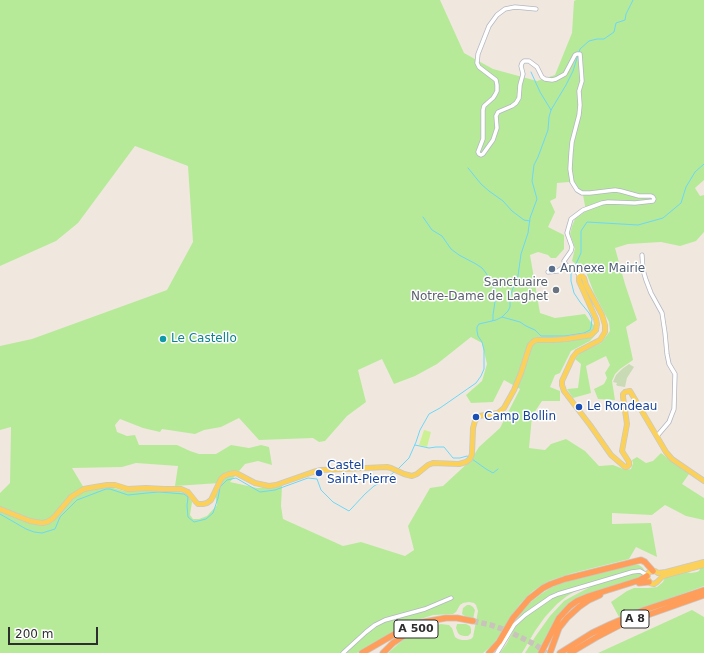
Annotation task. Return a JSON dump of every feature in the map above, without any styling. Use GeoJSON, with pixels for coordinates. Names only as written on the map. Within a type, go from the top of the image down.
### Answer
{"type":"FeatureCollection","features":[{"type":"Feature","properties":{"kind":"highway"},"geometry":{"type":"LineString","coordinates":[[490,653],[499,642],[517,612],[529,599],[543,588],[551,584],[634,561],[645,566],[650,575]]}},
{"type":"Feature","properties":{"kind":"highway"},"geometry":{"type":"LineString","coordinates":[[541,653],[559,618],[570,606],[589,596],[640,580],[650,575]]}},
{"type":"Feature","properties":{"kind":"highway"},"geometry":{"type":"LineString","coordinates":[[550,653],[560,627],[579,607],[589,600],[634,584],[650,575]]}},
{"type":"Feature","properties":{"kind":"highway","name":"A 8"},"geometry":{"type":"LineString","coordinates":[[560,653],[592,633],[611,624],[644,610],[704,590]]}},
{"type":"Feature","properties":{"kind":"highway","name":"A 8"},"geometry":{"type":"LineString","coordinates":[[570,653],[620,625],[704,596]]}},
{"type":"Feature","properties":{"kind":"highway","name":"A 500"},"geometry":{"type":"LineString","coordinates":[[379,653],[397,636],[414,626],[428,621],[452,618],[473,622],[448,621],[422,626],[401,637],[383,653]]}},
{"type":"Feature","properties":{"kind":"highway"},"geometry":{"type":"LineString","coordinates":[[362,653],[406,627],[428,621]]}},
{"type":"Feature","properties":{"kind":"main road"},"geometry":{"type":"LineString","coordinates":[[0,509],[30,521],[42,523],[47,522],[56,515],[71,498],[84,489],[110,484],[128,489],[181,489],[188,492],[196,502],[203,504],[211,500],[220,479],[229,474],[235,473],[255,484],[269,486],[305,478],[317,471],[387,467],[408,475],[415,475],[431,464],[466,462],[470,458],[472,451],[473,428],[475,421],[479,416],[498,413],[504,408],[514,390],[530,345],[537,340],[566,340],[591,335],[596,330],[596,319],[579,281],[580,276],[584,278],[602,316],[605,325],[605,332],[600,340],[572,356],[563,377],[563,388],[611,455],[625,467],[628,467],[629,464],[622,451],[628,424],[623,394],[630,391],[666,452],[672,459],[704,481]]}},
{"type":"Feature","properties":{"kind":"main road"},"geometry":{"type":"LineString","coordinates":[[650,575],[704,563]]}},
{"type":"Feature","properties":{"kind":"main road"},"geometry":{"type":"LineString","coordinates":[[650,575],[654,584],[667,575],[704,563]]}},
{"type":"Feature","properties":{"kind":"main road"},"geometry":{"type":"LineString","coordinates":[[650,575],[659,576],[659,580]]}},
{"type":"Feature","properties":{"kind":"street"},"geometry":{"type":"LineString","coordinates":[[536,9],[515,7],[505,9],[497,15],[489,26],[478,54],[477,63],[479,67],[496,80],[497,91],[493,98],[484,106],[483,139],[478,152],[479,154],[483,154],[493,140],[497,128],[496,116],[498,112],[512,106],[519,98],[523,74],[521,66],[524,61],[529,61],[537,67],[542,77],[552,80],[565,74],[575,56],[580,54],[582,81],[579,91],[579,115],[572,142],[570,169],[572,182],[577,190],[582,193],[615,190],[639,196],[651,196],[654,199],[653,201],[635,203],[602,203],[583,210],[571,219],[567,233],[572,247],[564,262],[566,266],[576,271],[580,276]]}},
{"type":"Feature","properties":{"kind":"street"},"geometry":{"type":"LineString","coordinates":[[642,255],[643,270],[646,280],[662,313],[669,364],[675,374],[674,409],[669,422],[657,436]]}},
{"type":"Feature","properties":{"kind":"street"},"geometry":{"type":"LineString","coordinates":[[548,272],[558,271],[566,266]]}},
{"type":"Feature","properties":{"kind":"street"},"geometry":{"type":"LineString","coordinates":[[497,653],[514,625],[529,612],[551,597],[632,572],[640,571],[650,575]]}},
{"type":"Feature","properties":{"kind":"street"},"geometry":{"type":"LineString","coordinates":[[343,653],[375,625],[451,598]]}},
{"type":"Feature","properties":{"kind":"green space"},"geometry":{"type":"Polygon","coordinates":[[[0,0],[440,0],[464,53],[493,69],[537,81],[555,75],[572,33],[574,1],[576,0],[704,0],[704,180],[695,188],[700,196],[704,195],[704,232],[696,241],[680,246],[661,242],[628,244],[615,248],[637,320],[626,327],[633,360],[615,374],[612,381],[615,400],[598,399],[594,389],[604,384],[607,378],[605,373],[610,365],[606,356],[586,366],[591,393],[573,398],[567,389],[578,388],[581,364],[575,359],[580,353],[601,343],[610,331],[609,322],[594,293],[586,272],[572,261],[575,248],[570,234],[575,219],[586,211],[583,195],[569,182],[557,183],[556,198],[550,201],[555,212],[548,227],[564,235],[564,249],[556,258],[551,258],[548,255],[538,252],[530,255],[540,313],[555,318],[585,314],[599,331],[590,341],[571,351],[560,373],[555,375],[550,387],[560,391],[560,401],[542,401],[532,416],[529,448],[545,450],[551,444],[566,439],[585,451],[599,466],[613,465],[626,470],[631,469],[633,463],[632,460],[637,457],[646,463],[653,461],[661,453],[689,474],[682,484],[704,498],[704,520],[686,516],[665,505],[652,515],[612,513],[612,524],[651,523],[657,557],[636,547],[629,559],[573,573],[549,581],[533,591],[520,604],[493,645],[483,653],[388,653],[404,639],[418,631],[441,624],[449,625],[452,628],[455,637],[458,639],[471,639],[473,637],[478,611],[474,603],[469,602],[460,605],[453,614],[433,615],[411,622],[357,653],[0,653],[0,493],[10,483],[11,427],[0,430],[0,346],[32,339],[167,290],[193,242],[188,166],[135,146],[78,223],[56,241],[0,266],[0,0]],[[471,337],[437,364],[415,376],[394,384],[382,359],[358,370],[366,402],[347,416],[325,441],[319,442],[313,438],[259,440],[239,418],[221,427],[204,430],[195,434],[162,429],[160,432],[143,428],[120,419],[115,425],[117,432],[127,436],[135,435],[139,445],[177,445],[199,454],[216,454],[231,445],[249,448],[261,445],[269,447],[272,465],[258,461],[245,464],[230,482],[257,488],[282,486],[281,506],[283,519],[343,546],[361,542],[405,556],[414,550],[408,526],[430,488],[443,486],[471,460],[479,447],[500,428],[520,389],[504,380],[493,402],[471,403],[466,395],[482,381],[487,364],[482,343],[471,337]],[[136,463],[122,467],[72,468],[84,488],[88,490],[110,487],[124,491],[176,491],[187,494],[192,502],[190,515],[193,519],[199,519],[207,516],[217,505],[215,495],[220,483],[175,486],[178,466],[136,463]]]}},
{"type":"Feature","properties":{"kind":"green space"},"geometry":{"type":"Polygon","coordinates":[[[629,364],[634,367],[627,378],[625,387],[616,385],[617,383],[613,382],[616,375],[629,364]]]}},
{"type":"Feature","properties":{"kind":"green space"},"geometry":{"type":"Polygon","coordinates":[[[424,430],[431,432],[427,447],[419,445],[424,430]]]}},
{"type":"Feature","properties":{"kind":"green space"},"geometry":{"type":"Polygon","coordinates":[[[629,565],[639,565],[645,572],[630,571],[554,593],[526,612],[512,626],[527,605],[552,587],[564,582],[629,565]]]}},
{"type":"Feature","properties":{"kind":"green space"},"geometry":{"type":"Polygon","coordinates":[[[701,567],[704,567],[704,586],[619,617],[611,602],[634,588],[657,587],[663,582],[665,577],[685,572],[697,572],[701,567]]]}},
{"type":"Feature","properties":{"kind":"green space"},"geometry":{"type":"Polygon","coordinates":[[[631,573],[639,573],[644,575],[574,601],[538,653],[525,653],[550,616],[564,601],[594,585],[631,573]]]}},
{"type":"Feature","properties":{"kind":"green space"},"geometry":{"type":"Polygon","coordinates":[[[583,587],[567,596],[557,604],[535,631],[522,653],[500,653],[520,621],[558,595],[583,587]]]}},
{"type":"Feature","properties":{"kind":"green space"},"geometry":{"type":"Polygon","coordinates":[[[470,605],[475,610],[473,619],[462,614],[463,608],[470,605]]]}},
{"type":"Feature","properties":{"kind":"green space"},"geometry":{"type":"Polygon","coordinates":[[[692,610],[704,617],[704,653],[598,653],[692,610]]]}},
{"type":"Feature","properties":{"kind":"green space"},"geometry":{"type":"Polygon","coordinates":[[[457,624],[466,624],[470,626],[471,633],[468,636],[460,635],[456,628],[457,624]]]}},
{"type":"Feature","properties":{"kind":"waterway"},"geometry":{"type":"LineString","coordinates":[[579,52],[580,49],[589,41],[604,39],[614,32],[616,23],[625,20],[626,14],[633,0]]}},
{"type":"Feature","properties":{"kind":"waterway"},"geometry":{"type":"LineString","coordinates":[[502,317],[510,307],[510,297],[513,288],[517,283],[521,254],[528,233],[530,218],[537,199],[532,181],[534,165],[548,130],[551,110],[573,71],[578,55]]}},
{"type":"Feature","properties":{"kind":"waterway"},"geometry":{"type":"LineString","coordinates":[[531,72],[540,92],[551,110]]}},
{"type":"Feature","properties":{"kind":"waterway"},"geometry":{"type":"LineString","coordinates":[[574,268],[581,253],[581,231],[587,222],[638,225],[663,218],[681,203],[686,187],[695,172],[704,164]]}},
{"type":"Feature","properties":{"kind":"waterway"},"geometry":{"type":"LineString","coordinates":[[468,168],[481,184],[503,201],[512,211],[524,220],[530,221]]}},
{"type":"Feature","properties":{"kind":"waterway"},"geometry":{"type":"LineString","coordinates":[[423,217],[432,230],[442,236],[451,249],[482,268],[486,273],[496,295],[492,321]]}},
{"type":"Feature","properties":{"kind":"waterway"},"geometry":{"type":"LineString","coordinates":[[398,469],[409,458],[420,430],[429,414],[476,383],[481,376],[484,369],[484,350],[477,331],[479,324],[502,317],[520,322],[535,330],[541,336],[565,336],[584,333],[590,330],[592,319],[574,293],[571,281],[571,274],[573,270]]}},
{"type":"Feature","properties":{"kind":"waterway"},"geometry":{"type":"LineString","coordinates":[[415,445],[429,448],[444,447],[453,458],[469,457]]}},
{"type":"Feature","properties":{"kind":"waterway"},"geometry":{"type":"LineString","coordinates":[[472,459],[493,473],[498,469]]}},
{"type":"Feature","properties":{"kind":"waterway"},"geometry":{"type":"LineString","coordinates":[[0,514],[26,529],[42,533],[55,529],[60,517],[77,500],[106,489],[110,489],[128,495],[159,492],[184,494],[188,497],[188,517],[194,522],[206,519],[213,513],[220,487],[227,480],[236,478],[260,492],[275,490],[308,478],[317,479],[321,490],[333,502],[349,511],[374,486],[385,480],[394,472]]}},
{"type":"Feature","properties":{"kind":"tunnel"},"geometry":{"type":"LineString","coordinates":[[473,621],[508,631],[536,645],[546,653]]}},
{"type":"Feature","properties":{"kind":"place","name":"Annexe Mairie"},"geometry":{"type":"Point","coordinates":[552,269]}},
{"type":"Feature","properties":{"kind":"place","name":"Sanctuaire Notre-Dame de Laghet"},"geometry":{"type":"Point","coordinates":[556,290]}},
{"type":"Feature","properties":{"kind":"place","name":"Le Castello"},"geometry":{"type":"Point","coordinates":[163,339]}},
{"type":"Feature","properties":{"kind":"place","name":"Le Rondeau"},"geometry":{"type":"Point","coordinates":[579,407]}},
{"type":"Feature","properties":{"kind":"place","name":"Camp Bollin"},"geometry":{"type":"Point","coordinates":[476,417]}},
{"type":"Feature","properties":{"kind":"place","name":"Castel Saint-Pierre"},"geometry":{"type":"Point","coordinates":[319,473]}}]}
